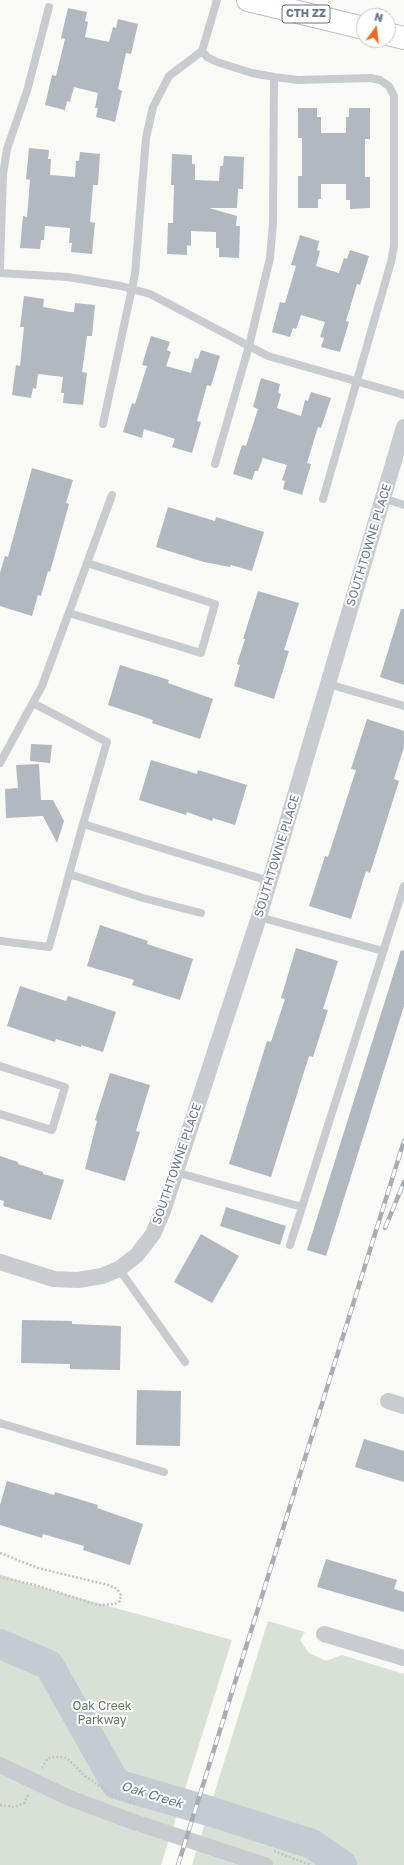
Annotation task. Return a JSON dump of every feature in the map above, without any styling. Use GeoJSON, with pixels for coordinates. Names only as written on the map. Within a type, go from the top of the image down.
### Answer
{"type":"FeatureCollection","features":[{"type":"Feature","properties":{"kind":"main road","name":"CTH ZZ"},"geometry":{"type":"LineString","coordinates":[[248,0],[356,26]]}},
{"type":"Feature","properties":{"kind":"street","name":"SOUTHTOWNE PLACE"},"geometry":{"type":"LineString","coordinates":[[0,1262],[54,1279],[78,1280],[102,1276],[118,1269],[137,1255],[153,1234],[163,1211],[259,917],[404,427]]}},
{"type":"Feature","properties":{"kind":"street"},"geometry":{"type":"LineString","coordinates":[[388,1401],[404,1406]]}},
{"type":"Feature","properties":{"kind":"street"},"geometry":{"type":"LineString","coordinates":[[324,1634],[404,1658]]}},
{"type":"Feature","properties":{"kind":"street"},"geometry":{"type":"LineString","coordinates":[[0,1765],[67,1797],[131,1821],[265,1865]]}},
{"type":"Feature","properties":{"kind":"lane"},"geometry":{"type":"LineString","coordinates":[[103,424],[132,289],[146,138],[153,107],[169,76],[202,51],[217,0]]}},
{"type":"Feature","properties":{"kind":"lane"},"geometry":{"type":"LineString","coordinates":[[0,268],[3,174],[7,149],[27,91],[48,7]]}},
{"type":"Feature","properties":{"kind":"lane"},"geometry":{"type":"LineString","coordinates":[[202,51],[207,57],[217,62],[252,73],[274,77],[298,80],[370,78],[380,80],[389,86],[394,96],[394,246],[391,262],[324,499]]}},
{"type":"Feature","properties":{"kind":"lane"},"geometry":{"type":"LineString","coordinates":[[215,464],[249,346],[270,258],[273,223],[274,77]]}},
{"type":"Feature","properties":{"kind":"lane"},"geometry":{"type":"LineString","coordinates":[[0,273],[68,277],[132,289],[150,294],[268,356],[404,395]]}},
{"type":"Feature","properties":{"kind":"lane"},"geometry":{"type":"LineString","coordinates":[[0,763],[42,686],[112,495]]}},
{"type":"Feature","properties":{"kind":"lane"},"geometry":{"type":"LineString","coordinates":[[383,498],[404,505]]}},
{"type":"Feature","properties":{"kind":"lane"},"geometry":{"type":"LineString","coordinates":[[69,613],[200,653],[215,604],[87,563]]}},
{"type":"Feature","properties":{"kind":"lane"},"geometry":{"type":"LineString","coordinates":[[328,684],[404,706]]}},
{"type":"Feature","properties":{"kind":"lane"},"geometry":{"type":"LineString","coordinates":[[0,941],[49,947],[107,742],[33,703]]}},
{"type":"Feature","properties":{"kind":"lane"},"geometry":{"type":"LineString","coordinates":[[83,824],[270,881]]}},
{"type":"Feature","properties":{"kind":"lane"},"geometry":{"type":"LineString","coordinates":[[69,874],[143,898],[201,912]]}},
{"type":"Feature","properties":{"kind":"lane"},"geometry":{"type":"LineString","coordinates":[[290,1245],[404,886]]}},
{"type":"Feature","properties":{"kind":"lane"},"geometry":{"type":"LineString","coordinates":[[259,917],[384,951]]}},
{"type":"Feature","properties":{"kind":"lane"},"geometry":{"type":"LineString","coordinates":[[0,1066],[65,1087],[52,1130],[0,1114]]}},
{"type":"Feature","properties":{"kind":"lane"},"geometry":{"type":"LineString","coordinates":[[176,1172],[302,1207]]}},
{"type":"Feature","properties":{"kind":"lane"},"geometry":{"type":"LineString","coordinates":[[118,1269],[185,1362]]}},
{"type":"Feature","properties":{"kind":"lane"},"geometry":{"type":"LineString","coordinates":[[0,1423],[164,1472]]}},
{"type":"Feature","properties":{"kind":"path"},"geometry":{"type":"LineString","coordinates":[[0,1553],[38,1568],[108,1585],[117,1589],[121,1595],[120,1601],[115,1604],[98,1605],[35,1585],[0,1577]]}},
{"type":"Feature","properties":{"kind":"path"},"geometry":{"type":"LineString","coordinates":[[41,1770],[48,1758],[67,1758],[85,1776],[111,1794],[142,1806]]}},
{"type":"Feature","properties":{"kind":"path"},"geometry":{"type":"LineString","coordinates":[[0,1805],[14,1807],[24,1803],[30,1792]]}},
{"type":"Feature","properties":{"kind":"path"},"geometry":{"type":"LineString","coordinates":[[270,1849],[310,1865]]}},
{"type":"Feature","properties":{"kind":"green space","name":"Oak Creek Parkway"},"geometry":{"type":"Polygon","coordinates":[[[0,1574],[28,1584],[232,1640],[161,1865],[0,1865],[0,1574]]]}},
{"type":"Feature","properties":{"kind":"green space"},"geometry":{"type":"Polygon","coordinates":[[[268,1621],[305,1632],[300,1640],[309,1653],[326,1661],[342,1655],[404,1674],[404,1865],[192,1865],[268,1621]]]}},
{"type":"Feature","properties":{"kind":"building"},"geometry":{"type":"Polygon","coordinates":[[[68,8],[87,12],[85,21],[88,22],[85,37],[109,42],[113,27],[116,28],[118,19],[138,24],[131,54],[126,53],[118,89],[122,91],[115,122],[96,117],[98,108],[95,108],[98,93],[74,87],[70,102],[67,101],[65,110],[45,105],[52,75],[56,76],[65,39],[61,38],[68,8]]]}},
{"type":"Feature","properties":{"kind":"building"},"geometry":{"type":"Polygon","coordinates":[[[298,108],[317,108],[317,117],[321,117],[321,133],[346,133],[346,117],[349,117],[349,108],[370,108],[370,139],[365,139],[365,177],[370,177],[370,208],[350,209],[350,200],[346,200],[346,184],[321,184],[321,199],[318,199],[318,208],[298,208],[298,176],[302,176],[302,138],[298,138],[298,108]]]}},
{"type":"Feature","properties":{"kind":"building"},"geometry":{"type":"Polygon","coordinates":[[[29,148],[49,150],[48,159],[51,159],[50,175],[75,177],[76,161],[79,161],[80,152],[100,154],[98,185],[93,185],[90,222],[95,223],[92,254],[71,252],[72,243],[69,243],[70,228],[45,226],[44,240],[41,240],[40,249],[20,248],[23,216],[27,217],[30,180],[26,179],[29,148]]]}},
{"type":"Feature","properties":{"kind":"building"},"geometry":{"type":"Polygon","coordinates":[[[172,154],[192,155],[192,164],[195,164],[195,180],[219,181],[220,166],[223,166],[224,156],[244,157],[243,189],[238,189],[237,208],[209,208],[237,216],[236,226],[240,226],[239,258],[219,257],[219,248],[216,248],[216,232],[191,231],[191,246],[187,245],[187,255],[167,254],[168,223],[173,223],[174,185],[171,185],[172,154]]]}},
{"type":"Feature","properties":{"kind":"building"},"geometry":{"type":"Polygon","coordinates":[[[300,235],[319,241],[317,250],[320,251],[316,266],[339,273],[344,258],[347,259],[350,250],[369,256],[360,285],[357,284],[346,321],[349,322],[340,352],[321,347],[324,338],[320,337],[325,322],[301,315],[296,329],[293,328],[290,337],[272,332],[280,302],[285,303],[296,266],[291,265],[300,235]]]}},
{"type":"Feature","properties":{"kind":"building"},"geometry":{"type":"Polygon","coordinates":[[[24,296],[44,299],[43,307],[70,312],[74,312],[75,303],[95,305],[92,336],[87,336],[82,372],[87,373],[83,405],[63,403],[64,393],[61,393],[63,377],[38,374],[36,389],[33,388],[31,398],[12,395],[16,365],[20,366],[24,327],[20,327],[24,296]]]}},
{"type":"Feature","properties":{"kind":"building"},"geometry":{"type":"Polygon","coordinates":[[[151,336],[170,342],[167,350],[171,352],[166,366],[191,373],[195,358],[198,359],[201,350],[220,356],[211,386],[207,385],[197,421],[201,422],[192,453],[172,447],[175,439],[144,429],[142,438],[123,432],[132,403],[135,404],[147,366],[142,365],[151,336]]]}},
{"type":"Feature","properties":{"kind":"building"},"geometry":{"type":"Polygon","coordinates":[[[261,378],[280,384],[278,393],[281,394],[277,408],[301,416],[305,400],[308,401],[311,392],[331,398],[321,428],[318,427],[307,463],[311,464],[302,495],[283,489],[285,481],[282,480],[287,465],[263,458],[258,471],[255,471],[252,480],[233,474],[242,445],[246,446],[258,409],[253,407],[261,378]]]}},
{"type":"Feature","properties":{"kind":"building"},"geometry":{"type":"Polygon","coordinates":[[[32,468],[73,480],[66,503],[69,504],[50,572],[48,571],[41,596],[38,595],[32,616],[0,606],[0,573],[5,556],[8,557],[32,468]]]}},
{"type":"Feature","properties":{"kind":"building"},"geometry":{"type":"Polygon","coordinates":[[[168,507],[215,521],[216,517],[264,532],[252,571],[231,565],[230,567],[204,562],[156,547],[168,507]]]}},
{"type":"Feature","properties":{"kind":"building"},"geometry":{"type":"Polygon","coordinates":[[[258,591],[299,603],[284,650],[289,651],[274,699],[234,686],[240,665],[237,664],[245,639],[243,639],[258,591]]]}},
{"type":"Feature","properties":{"kind":"building"},"geometry":{"type":"Polygon","coordinates":[[[401,609],[404,609],[404,685],[380,677],[401,609]]]}},
{"type":"Feature","properties":{"kind":"building"},"geometry":{"type":"Polygon","coordinates":[[[120,665],[169,680],[168,683],[213,699],[200,739],[152,723],[153,720],[108,705],[120,665]]]}},
{"type":"Feature","properties":{"kind":"building"},"geometry":{"type":"Polygon","coordinates":[[[367,719],[404,731],[404,747],[394,779],[399,781],[370,873],[366,871],[351,919],[309,906],[325,856],[328,857],[356,770],[351,769],[367,719]]]}},
{"type":"Feature","properties":{"kind":"building"},"geometry":{"type":"Polygon","coordinates":[[[31,744],[52,745],[50,763],[30,761],[31,744]]]}},
{"type":"Feature","properties":{"kind":"building"},"geometry":{"type":"Polygon","coordinates":[[[151,760],[197,774],[198,770],[247,785],[235,825],[213,818],[212,821],[187,812],[186,815],[139,800],[151,760]]]}},
{"type":"Feature","properties":{"kind":"building"},"geometry":{"type":"Polygon","coordinates":[[[39,764],[41,800],[53,800],[64,821],[57,843],[43,816],[6,818],[5,789],[18,788],[16,765],[39,764]]]}},
{"type":"Feature","properties":{"kind":"building"},"geometry":{"type":"Polygon","coordinates":[[[100,925],[148,941],[147,944],[193,959],[180,1000],[132,985],[134,980],[87,966],[100,925]]]}},
{"type":"Feature","properties":{"kind":"building"},"geometry":{"type":"Polygon","coordinates":[[[296,948],[338,961],[323,1009],[328,1010],[313,1057],[309,1056],[271,1177],[229,1164],[267,1041],[271,1042],[285,999],[281,998],[296,948]]]}},
{"type":"Feature","properties":{"kind":"building"},"geometry":{"type":"Polygon","coordinates":[[[401,950],[404,951],[404,1006],[326,1256],[307,1250],[401,950]]]}},
{"type":"Feature","properties":{"kind":"building"},"geometry":{"type":"Polygon","coordinates":[[[20,986],[66,1001],[68,996],[116,1012],[103,1052],[56,1039],[55,1042],[7,1026],[20,986]]]}},
{"type":"Feature","properties":{"kind":"building"},"geometry":{"type":"Polygon","coordinates":[[[110,1073],[150,1085],[136,1131],[140,1132],[125,1181],[85,1169],[97,1121],[95,1120],[110,1073]]]}},
{"type":"Feature","properties":{"kind":"building"},"geometry":{"type":"Polygon","coordinates":[[[0,1156],[18,1162],[18,1164],[43,1172],[43,1174],[64,1180],[51,1220],[3,1206],[4,1201],[0,1200],[0,1156]]]}},
{"type":"Feature","properties":{"kind":"building"},"geometry":{"type":"Polygon","coordinates":[[[226,1207],[286,1226],[280,1245],[220,1226],[226,1207]]]}},
{"type":"Feature","properties":{"kind":"building"},"geometry":{"type":"Polygon","coordinates":[[[201,1234],[239,1256],[212,1303],[174,1282],[201,1234]]]}},
{"type":"Feature","properties":{"kind":"building"},"geometry":{"type":"Polygon","coordinates":[[[22,1320],[72,1321],[72,1324],[121,1326],[120,1370],[70,1369],[70,1364],[21,1363],[22,1320]]]}},
{"type":"Feature","properties":{"kind":"building"},"geometry":{"type":"Polygon","coordinates":[[[137,1390],[181,1391],[180,1446],[136,1445],[137,1390]]]}},
{"type":"Feature","properties":{"kind":"building"},"geometry":{"type":"Polygon","coordinates":[[[364,1439],[404,1451],[404,1482],[355,1467],[364,1439]]]}},
{"type":"Feature","properties":{"kind":"building"},"geometry":{"type":"Polygon","coordinates":[[[7,1481],[54,1495],[55,1492],[98,1505],[97,1508],[143,1524],[130,1565],[83,1550],[84,1546],[43,1534],[42,1538],[0,1525],[0,1505],[7,1481]]]}},
{"type":"Feature","properties":{"kind":"building"},"geometry":{"type":"Polygon","coordinates":[[[326,1559],[397,1580],[394,1589],[404,1592],[404,1612],[317,1587],[326,1559]]]}},
{"type":"Feature","properties":{"kind":"waterway","name":"Oak Creek"},"geometry":{"type":"LineString","coordinates":[[0,1644],[49,1665],[116,1784],[209,1811],[312,1844],[342,1865]]}},
{"type":"Feature","properties":{"kind":"railway"},"geometry":{"type":"LineString","coordinates":[[178,1865],[404,1141]]}},
{"type":"Feature","properties":{"kind":"railway"},"geometry":{"type":"LineString","coordinates":[[385,1228],[404,1182]]}}]}
